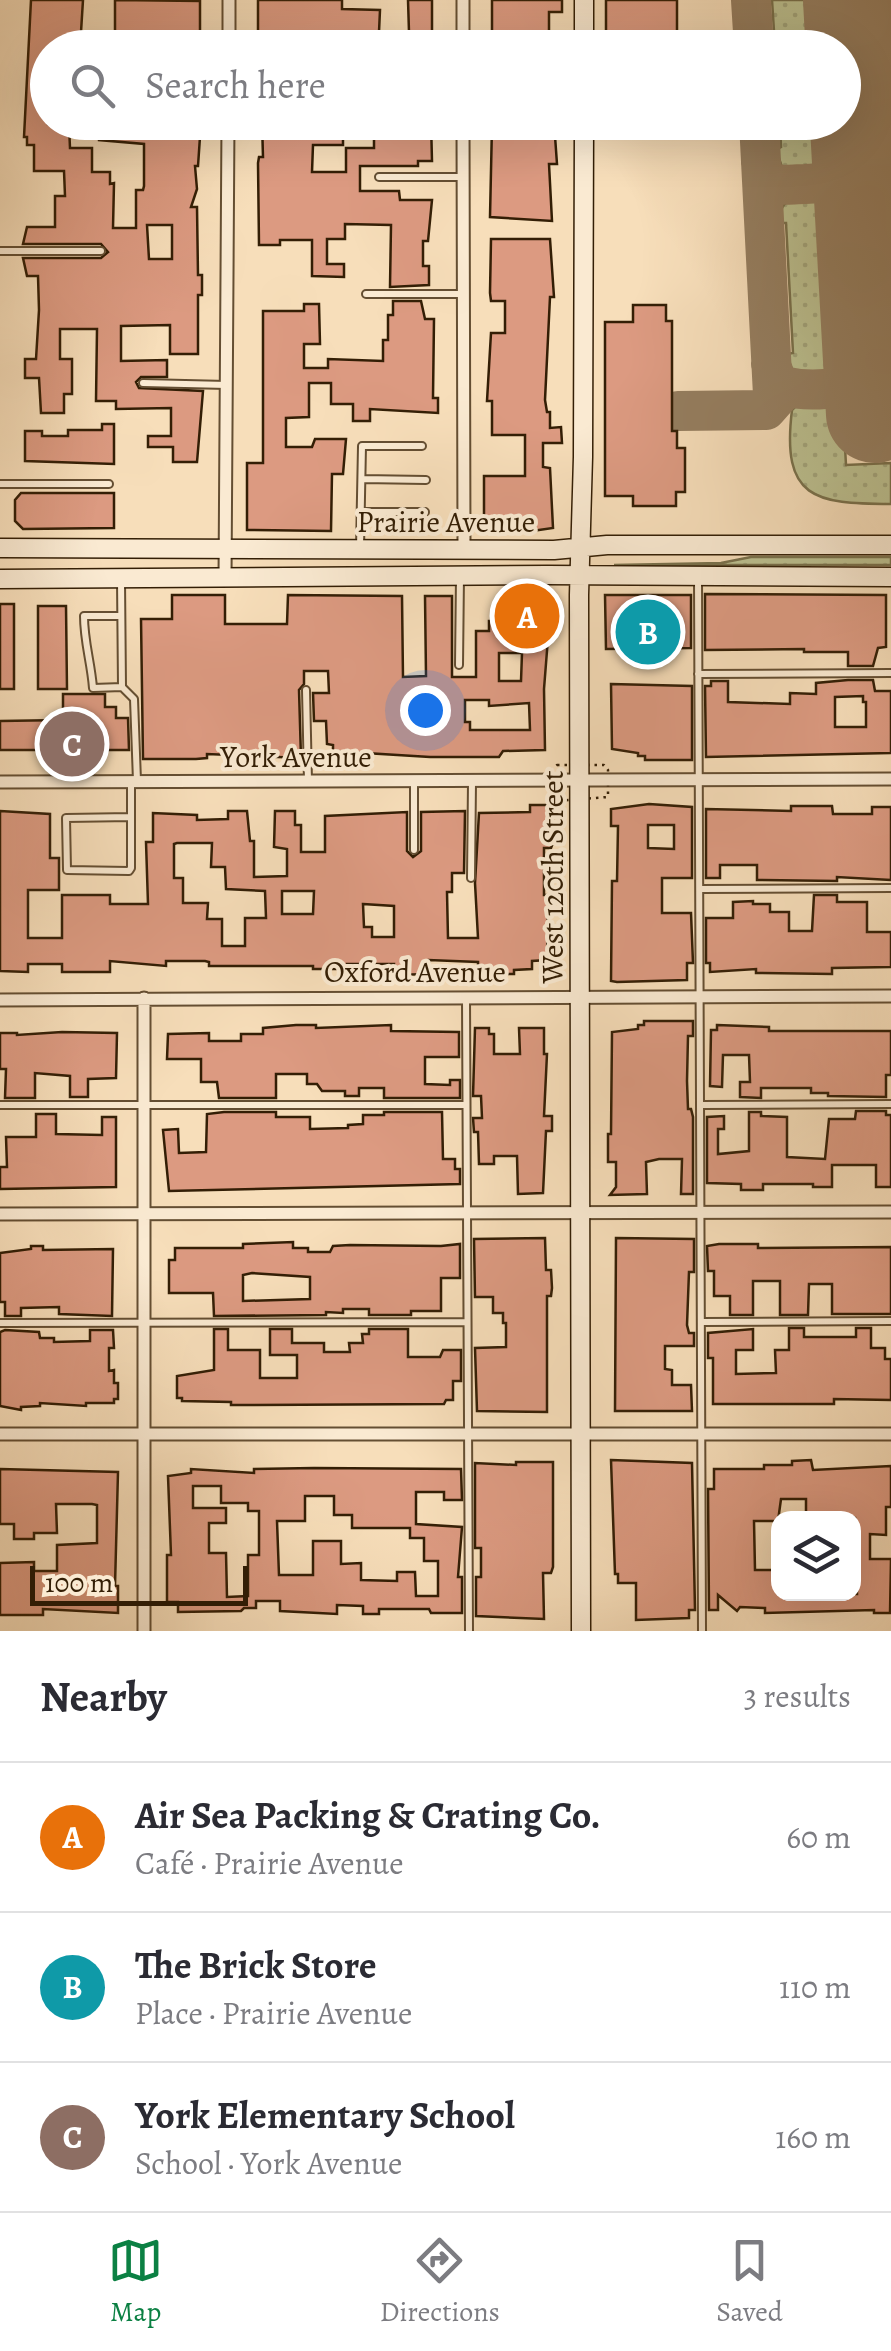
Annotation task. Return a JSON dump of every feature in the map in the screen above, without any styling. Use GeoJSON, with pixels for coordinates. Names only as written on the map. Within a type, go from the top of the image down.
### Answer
{"type":"FeatureCollection","features":[{"type":"Feature","properties":{"kind":"main road"},"geometry":{"type":"LineString","coordinates":[[584,0],[584,30]]}},
{"type":"Feature","properties":{"kind":"main road","name":"West 120th Street"},"geometry":{"type":"LineString","coordinates":[[581,1631],[584,140]]}},
{"type":"Feature","properties":{"kind":"main road","name":"Prairie Avenue"},"geometry":{"type":"LineString","coordinates":[[0,548],[891,545]]}},
{"type":"Feature","properties":{"kind":"main road","name":"Prairie Avenue"},"geometry":{"type":"LineString","coordinates":[[0,579],[891,577]]}},
{"type":"Feature","properties":{"kind":"street"},"geometry":{"type":"LineString","coordinates":[[229,0],[229,30]]}},
{"type":"Feature","properties":{"kind":"street"},"geometry":{"type":"LineString","coordinates":[[463,0],[463,30]]}},
{"type":"Feature","properties":{"kind":"street"},"geometry":{"type":"LineString","coordinates":[[225,579],[228,140]]}},
{"type":"Feature","properties":{"kind":"street"},"geometry":{"type":"LineString","coordinates":[[463,140],[464,549]]}},
{"type":"Feature","properties":{"kind":"street","name":"York Avenue"},"geometry":{"type":"LineString","coordinates":[[0,782],[891,779]]}},
{"type":"Feature","properties":{"kind":"street","name":"Oxford Avenue"},"geometry":{"type":"LineString","coordinates":[[0,1000],[891,996]]}},
{"type":"Feature","properties":{"kind":"street"},"geometry":{"type":"LineString","coordinates":[[144,998],[144,1631]]}},
{"type":"Feature","properties":{"kind":"street"},"geometry":{"type":"LineString","coordinates":[[0,1214],[891,1212]]}},
{"type":"Feature","properties":{"kind":"street"},"geometry":{"type":"LineString","coordinates":[[0,1434],[891,1434]]}},
{"type":"Feature","properties":{"kind":"lane"},"geometry":{"type":"LineString","coordinates":[[379,176],[463,177]]}},
{"type":"Feature","properties":{"kind":"lane"},"geometry":{"type":"LineString","coordinates":[[0,251],[101,251]]}},
{"type":"Feature","properties":{"kind":"lane"},"geometry":{"type":"LineString","coordinates":[[366,294],[463,294]]}},
{"type":"Feature","properties":{"kind":"lane"},"geometry":{"type":"LineString","coordinates":[[144,383],[226,385]]}},
{"type":"Feature","properties":{"kind":"lane"},"geometry":{"type":"LineString","coordinates":[[360,549],[362,446],[422,446]]}},
{"type":"Feature","properties":{"kind":"lane"},"geometry":{"type":"LineString","coordinates":[[362,479],[426,480]]}},
{"type":"Feature","properties":{"kind":"lane"},"geometry":{"type":"LineString","coordinates":[[0,484],[109,484]]}},
{"type":"Feature","properties":{"kind":"lane"},"geometry":{"type":"LineString","coordinates":[[361,512],[425,512]]}},
{"type":"Feature","properties":{"kind":"lane"},"geometry":{"type":"LineString","coordinates":[[459,665],[460,575]]}},
{"type":"Feature","properties":{"kind":"lane"},"geometry":{"type":"LineString","coordinates":[[698,577],[702,1631]]}},
{"type":"Feature","properties":{"kind":"lane"},"geometry":{"type":"LineString","coordinates":[[120,578],[122,687]]}},
{"type":"Feature","properties":{"kind":"lane"},"geometry":{"type":"LineString","coordinates":[[120,616],[84,616],[84,647],[91,658],[93,688],[122,687],[134,698],[131,868],[67,870],[66,818],[131,817]]}},
{"type":"Feature","properties":{"kind":"lane"},"geometry":{"type":"LineString","coordinates":[[698,674],[891,673]]}},
{"type":"Feature","properties":{"kind":"lane"},"geometry":{"type":"LineString","coordinates":[[306,690],[308,782]]}},
{"type":"Feature","properties":{"kind":"lane"},"geometry":{"type":"LineString","coordinates":[[414,782],[414,850]]}},
{"type":"Feature","properties":{"kind":"lane"},"geometry":{"type":"LineString","coordinates":[[471,878],[472,782]]}},
{"type":"Feature","properties":{"kind":"lane"},"geometry":{"type":"LineString","coordinates":[[700,888],[891,888]]}},
{"type":"Feature","properties":{"kind":"lane"},"geometry":{"type":"LineString","coordinates":[[466,997],[468,1631]]}},
{"type":"Feature","properties":{"kind":"lane"},"geometry":{"type":"LineString","coordinates":[[701,1105],[891,1104]]}},
{"type":"Feature","properties":{"kind":"lane"},"geometry":{"type":"LineString","coordinates":[[0,1106],[466,1105]]}},
{"type":"Feature","properties":{"kind":"lane"},"geometry":{"type":"LineString","coordinates":[[0,1323],[468,1322]]}},
{"type":"Feature","properties":{"kind":"lane"},"geometry":{"type":"LineString","coordinates":[[702,1322],[891,1322]]}},
{"type":"Feature","properties":{"kind":"path"},"geometry":{"type":"LineString","coordinates":[[645,660],[652,659]]}},
{"type":"Feature","properties":{"kind":"green space"},"geometry":{"type":"Polygon","coordinates":[[[772,0],[810,0],[812,30],[774,30],[772,0]]]}},
{"type":"Feature","properties":{"kind":"green space"},"geometry":{"type":"Polygon","coordinates":[[[781,140],[818,140],[819,153],[829,154],[826,164],[816,169],[793,171],[782,167],[776,150],[781,147],[781,140]]]}},
{"type":"Feature","properties":{"kind":"green space"},"geometry":{"type":"Polygon","coordinates":[[[818,197],[826,201],[831,212],[823,213],[831,358],[840,358],[840,364],[826,375],[809,378],[794,371],[787,354],[793,353],[786,223],[780,223],[780,214],[790,200],[818,197]]]}},
{"type":"Feature","properties":{"kind":"green space"},"geometry":{"type":"Polygon","coordinates":[[[829,399],[843,410],[846,465],[891,463],[891,504],[823,498],[798,479],[790,440],[792,410],[802,400],[829,399]]]}},
{"type":"Feature","properties":{"kind":"green space"},"geometry":{"type":"Polygon","coordinates":[[[751,557],[891,557],[891,565],[614,565],[721,563],[751,557]]]}},
{"type":"Feature","properties":{"kind":"building"},"geometry":{"type":"Polygon","coordinates":[[[31,0],[83,0],[81,30],[30,30],[30,140],[70,140],[70,148],[92,148],[92,172],[110,172],[110,184],[114,183],[113,228],[136,228],[136,190],[143,190],[144,186],[144,144],[99,140],[200,140],[195,166],[197,189],[191,207],[197,207],[198,275],[202,275],[198,354],[170,354],[170,325],[121,326],[121,361],[167,360],[167,377],[141,377],[136,382],[139,388],[203,391],[197,462],[173,462],[173,447],[148,447],[148,436],[171,436],[171,408],[116,409],[116,401],[96,401],[97,329],[60,329],[60,359],[72,359],[72,394],[64,394],[64,413],[41,413],[39,378],[25,378],[25,359],[36,359],[38,276],[27,276],[23,258],[101,258],[108,252],[101,244],[23,244],[27,227],[55,227],[55,196],[65,196],[64,171],[34,171],[34,145],[27,145],[24,137],[31,0]],[[147,225],[149,259],[172,259],[172,225],[147,225]]]}},
{"type":"Feature","properties":{"kind":"building"},"geometry":{"type":"Polygon","coordinates":[[[115,0],[200,1],[200,30],[115,30],[115,0]]]}},
{"type":"Feature","properties":{"kind":"building"},"geometry":{"type":"Polygon","coordinates":[[[258,0],[342,0],[342,9],[380,10],[379,30],[258,30],[258,0]]]}},
{"type":"Feature","properties":{"kind":"building"},"geometry":{"type":"Polygon","coordinates":[[[408,0],[432,0],[432,30],[409,30],[408,0]]]}},
{"type":"Feature","properties":{"kind":"building"},"geometry":{"type":"Polygon","coordinates":[[[492,0],[562,0],[562,12],[549,12],[549,30],[492,30],[492,0]]]}},
{"type":"Feature","properties":{"kind":"building"},"geometry":{"type":"Polygon","coordinates":[[[606,0],[677,0],[677,30],[606,30],[606,0]]]}},
{"type":"Feature","properties":{"kind":"building"},"geometry":{"type":"Polygon","coordinates":[[[263,140],[343,140],[343,145],[313,145],[312,172],[346,172],[346,148],[374,148],[374,140],[431,140],[432,161],[418,161],[418,166],[360,166],[360,191],[399,191],[400,200],[432,200],[428,241],[423,241],[423,266],[429,266],[429,285],[390,287],[391,225],[345,224],[345,239],[327,239],[327,264],[344,264],[344,277],[312,276],[312,240],[280,240],[280,245],[259,245],[258,163],[259,157],[263,157],[263,140]]]}},
{"type":"Feature","properties":{"kind":"building"},"geometry":{"type":"Polygon","coordinates":[[[492,140],[555,140],[557,164],[549,164],[552,221],[490,217],[492,140]]]}},
{"type":"Feature","properties":{"kind":"building"},"geometry":{"type":"Polygon","coordinates":[[[491,239],[550,239],[554,297],[550,297],[545,400],[550,428],[561,427],[562,443],[543,443],[543,467],[550,468],[553,528],[525,532],[484,529],[484,476],[525,476],[525,435],[492,435],[492,401],[487,401],[491,333],[505,333],[505,301],[491,301],[491,239]]]}},
{"type":"Feature","properties":{"kind":"building"},"geometry":{"type":"Polygon","coordinates":[[[393,301],[421,301],[425,319],[434,319],[433,398],[438,398],[438,413],[370,409],[370,421],[353,421],[353,404],[331,404],[331,383],[309,383],[309,417],[286,418],[286,447],[312,447],[315,439],[346,439],[343,474],[332,474],[331,531],[247,530],[247,463],[263,463],[263,311],[304,311],[304,304],[319,304],[320,344],[304,344],[304,368],[328,368],[328,359],[383,361],[383,340],[388,340],[388,315],[393,315],[393,301]]]}},
{"type":"Feature","properties":{"kind":"building"},"geometry":{"type":"Polygon","coordinates":[[[633,305],[666,305],[666,321],[672,321],[672,431],[677,431],[677,448],[685,448],[685,492],[676,492],[676,506],[633,506],[633,496],[605,496],[605,322],[633,322],[633,305]]]}},
{"type":"Feature","properties":{"kind":"building"},"geometry":{"type":"Polygon","coordinates":[[[102,424],[114,424],[114,464],[25,461],[25,431],[42,431],[42,436],[68,436],[68,430],[102,430],[102,424]]]}},
{"type":"Feature","properties":{"kind":"building"},"geometry":{"type":"Polygon","coordinates":[[[21,493],[114,493],[114,528],[23,529],[15,521],[15,500],[21,493]]]}},
{"type":"Feature","properties":{"kind":"building"},"geometry":{"type":"Polygon","coordinates":[[[705,594],[886,595],[886,647],[878,648],[873,666],[848,666],[848,652],[705,650],[705,594]]]}},
{"type":"Feature","properties":{"kind":"building"},"geometry":{"type":"Polygon","coordinates":[[[172,595],[225,595],[225,624],[287,624],[288,595],[402,596],[403,677],[426,676],[425,596],[452,596],[452,677],[476,677],[476,631],[489,631],[489,621],[497,621],[499,595],[552,595],[552,636],[548,638],[544,689],[545,750],[503,751],[499,757],[333,751],[333,745],[327,744],[326,721],[314,721],[313,693],[329,693],[328,671],[304,671],[304,684],[299,690],[301,758],[207,754],[207,758],[196,759],[143,759],[141,619],[172,619],[172,595]],[[499,653],[499,681],[521,681],[522,653],[499,653]],[[465,700],[465,722],[470,722],[470,730],[530,730],[529,703],[489,706],[489,700],[465,700]]]}},
{"type":"Feature","properties":{"kind":"building"},"geometry":{"type":"Polygon","coordinates":[[[605,595],[691,595],[691,648],[606,649],[605,595]]]}},
{"type":"Feature","properties":{"kind":"building"},"geometry":{"type":"Polygon","coordinates":[[[0,604],[14,604],[14,689],[0,689],[0,604]]]}},
{"type":"Feature","properties":{"kind":"building"},"geometry":{"type":"Polygon","coordinates":[[[38,606],[66,606],[67,689],[38,689],[38,606]]]}},
{"type":"Feature","properties":{"kind":"building"},"geometry":{"type":"Polygon","coordinates":[[[873,680],[875,691],[891,691],[891,753],[706,757],[705,686],[711,686],[711,681],[728,681],[728,702],[790,704],[790,693],[816,694],[816,683],[873,680]],[[863,696],[835,697],[835,727],[866,727],[863,696]]]}},
{"type":"Feature","properties":{"kind":"building"},"geometry":{"type":"Polygon","coordinates":[[[611,684],[692,686],[692,760],[645,760],[638,753],[612,749],[611,684]]]}},
{"type":"Feature","properties":{"kind":"building"},"geometry":{"type":"Polygon","coordinates":[[[63,694],[105,694],[105,707],[116,707],[116,718],[128,718],[129,750],[0,750],[0,721],[63,720],[63,694]]]}},
{"type":"Feature","properties":{"kind":"building"},"geometry":{"type":"Polygon","coordinates":[[[649,804],[692,807],[692,878],[662,878],[662,913],[691,913],[693,963],[687,963],[687,980],[611,981],[612,881],[617,881],[618,826],[611,826],[611,809],[649,804]],[[648,825],[648,848],[674,849],[674,825],[648,825]]]}},
{"type":"Feature","properties":{"kind":"building"},"geometry":{"type":"Polygon","coordinates":[[[530,805],[551,805],[553,812],[553,843],[551,848],[544,848],[547,960],[532,961],[532,969],[514,970],[514,974],[478,974],[478,962],[429,960],[429,974],[394,975],[394,964],[313,969],[209,966],[205,961],[166,961],[166,966],[110,961],[110,972],[62,972],[62,964],[28,964],[28,972],[0,971],[0,811],[50,814],[50,858],[59,858],[59,890],[28,890],[28,938],[62,938],[62,895],[110,895],[110,904],[148,904],[146,842],[153,842],[153,813],[197,815],[197,820],[228,819],[228,811],[247,811],[250,841],[254,841],[254,877],[287,876],[287,849],[274,847],[275,811],[295,811],[295,825],[301,825],[301,852],[325,852],[325,816],[407,812],[407,851],[413,857],[421,851],[421,812],[465,811],[464,873],[452,873],[452,892],[447,892],[448,938],[478,938],[475,883],[479,813],[530,812],[530,805]],[[177,843],[174,878],[183,878],[183,903],[208,903],[207,919],[222,919],[222,946],[245,946],[245,918],[266,918],[265,891],[226,889],[225,867],[211,867],[212,843],[177,843]],[[282,891],[282,914],[313,914],[314,891],[282,891]],[[363,904],[364,927],[372,927],[372,937],[394,937],[394,906],[363,904]]]}},
{"type":"Feature","properties":{"kind":"building"},"geometry":{"type":"Polygon","coordinates":[[[791,806],[832,806],[833,814],[872,814],[872,807],[891,807],[891,880],[757,880],[757,865],[720,865],[720,878],[706,878],[706,809],[791,811],[791,806]]]}},
{"type":"Feature","properties":{"kind":"building"},"geometry":{"type":"Polygon","coordinates":[[[814,895],[837,895],[837,902],[867,902],[867,932],[891,932],[891,967],[832,968],[832,974],[756,973],[756,969],[710,972],[710,963],[706,963],[706,918],[733,918],[733,902],[753,901],[770,904],[770,912],[789,912],[789,931],[812,931],[814,895]]]}},
{"type":"Feature","properties":{"kind":"building"},"geometry":{"type":"Polygon","coordinates":[[[644,1021],[693,1021],[693,1036],[688,1036],[687,1081],[688,1109],[693,1117],[693,1194],[681,1194],[682,1159],[659,1159],[646,1162],[647,1194],[610,1195],[616,1187],[616,1162],[608,1162],[612,1032],[638,1029],[644,1021]]]}},
{"type":"Feature","properties":{"kind":"building"},"geometry":{"type":"Polygon","coordinates":[[[391,1025],[391,1031],[459,1032],[459,1057],[425,1057],[425,1084],[450,1085],[450,1080],[460,1080],[460,1098],[384,1098],[384,1088],[359,1088],[359,1096],[345,1096],[345,1091],[322,1091],[317,1084],[307,1084],[307,1074],[276,1074],[276,1098],[219,1098],[217,1082],[201,1082],[201,1059],[167,1059],[168,1034],[209,1033],[209,1041],[241,1041],[241,1034],[263,1034],[263,1028],[391,1025]]]}},
{"type":"Feature","properties":{"kind":"building"},"geometry":{"type":"Polygon","coordinates":[[[717,1025],[769,1027],[769,1031],[891,1031],[891,1075],[886,1075],[886,1097],[828,1096],[811,1093],[811,1088],[761,1088],[761,1098],[740,1097],[740,1082],[750,1082],[749,1055],[723,1055],[722,1087],[710,1086],[711,1030],[717,1030],[717,1025]]]}},
{"type":"Feature","properties":{"kind":"building"},"geometry":{"type":"Polygon","coordinates":[[[475,1028],[489,1028],[489,1034],[494,1034],[494,1054],[520,1054],[519,1028],[544,1028],[544,1116],[552,1116],[552,1131],[546,1131],[543,1193],[518,1194],[517,1156],[494,1156],[494,1164],[479,1164],[478,1132],[474,1132],[473,1118],[482,1118],[481,1096],[473,1096],[475,1028]]]}},
{"type":"Feature","properties":{"kind":"building"},"geometry":{"type":"Polygon","coordinates":[[[0,1033],[117,1033],[116,1078],[88,1079],[88,1097],[70,1097],[70,1076],[35,1073],[35,1098],[5,1098],[6,1069],[0,1069],[0,1033]]]}},
{"type":"Feature","properties":{"kind":"building"},"geometry":{"type":"Polygon","coordinates":[[[856,1111],[886,1111],[886,1115],[891,1115],[891,1187],[876,1187],[876,1165],[832,1165],[832,1187],[763,1184],[763,1190],[741,1190],[741,1184],[707,1183],[707,1117],[724,1116],[724,1129],[718,1129],[718,1154],[749,1151],[749,1112],[761,1112],[761,1116],[787,1117],[787,1157],[825,1159],[829,1119],[855,1119],[856,1111]]]}},
{"type":"Feature","properties":{"kind":"building"},"geometry":{"type":"Polygon","coordinates":[[[276,1112],[276,1117],[310,1117],[310,1129],[348,1128],[363,1124],[363,1115],[384,1112],[442,1112],[443,1159],[455,1159],[460,1184],[169,1191],[163,1130],[178,1129],[179,1153],[206,1152],[207,1114],[276,1112]]]}},
{"type":"Feature","properties":{"kind":"building"},"geometry":{"type":"Polygon","coordinates":[[[36,1114],[56,1114],[56,1134],[102,1135],[102,1117],[116,1117],[116,1187],[0,1189],[0,1167],[7,1167],[6,1137],[36,1137],[36,1114]]]}},
{"type":"Feature","properties":{"kind":"building"},"geometry":{"type":"Polygon","coordinates":[[[545,1238],[546,1270],[551,1270],[552,1288],[551,1296],[547,1296],[547,1412],[477,1411],[475,1348],[506,1347],[506,1323],[503,1313],[493,1313],[493,1297],[475,1297],[474,1239],[545,1238]]]}},
{"type":"Feature","properties":{"kind":"building"},"geometry":{"type":"Polygon","coordinates":[[[616,1238],[694,1239],[687,1325],[689,1333],[694,1333],[694,1346],[665,1346],[665,1369],[672,1370],[672,1385],[691,1385],[692,1411],[615,1411],[616,1238]]]}},
{"type":"Feature","properties":{"kind":"building"},"geometry":{"type":"Polygon","coordinates":[[[293,1242],[293,1248],[330,1252],[333,1246],[460,1244],[460,1278],[441,1278],[441,1311],[411,1311],[411,1315],[369,1315],[369,1309],[343,1309],[343,1313],[326,1315],[214,1316],[213,1293],[169,1293],[169,1260],[175,1260],[175,1248],[243,1248],[243,1244],[293,1242]],[[243,1275],[243,1301],[310,1299],[310,1277],[243,1275]]]}},
{"type":"Feature","properties":{"kind":"building"},"geometry":{"type":"Polygon","coordinates":[[[758,1244],[758,1248],[891,1247],[891,1314],[832,1314],[832,1284],[809,1284],[808,1315],[780,1315],[780,1281],[753,1281],[753,1315],[730,1315],[730,1296],[714,1296],[714,1271],[708,1271],[707,1246],[758,1244]]]}},
{"type":"Feature","properties":{"kind":"building"},"geometry":{"type":"Polygon","coordinates":[[[43,1246],[43,1250],[113,1249],[112,1316],[59,1314],[59,1307],[21,1308],[21,1316],[5,1316],[5,1302],[0,1302],[0,1253],[43,1246]]]}},
{"type":"Feature","properties":{"kind":"building"},"geometry":{"type":"Polygon","coordinates":[[[789,1328],[804,1328],[804,1337],[856,1337],[856,1328],[871,1328],[871,1348],[885,1348],[885,1359],[891,1359],[891,1400],[713,1404],[713,1358],[708,1358],[708,1333],[753,1329],[753,1350],[736,1350],[736,1374],[776,1373],[775,1350],[789,1350],[789,1328]]]}},
{"type":"Feature","properties":{"kind":"building"},"geometry":{"type":"Polygon","coordinates":[[[214,1329],[228,1329],[228,1350],[260,1350],[260,1378],[297,1378],[297,1355],[270,1355],[270,1329],[292,1329],[292,1343],[324,1343],[324,1352],[350,1352],[349,1343],[363,1343],[362,1334],[369,1334],[369,1329],[408,1329],[408,1357],[440,1357],[443,1350],[461,1350],[461,1381],[453,1381],[453,1400],[444,1404],[231,1405],[182,1401],[177,1398],[177,1376],[214,1370],[214,1329]]]}},
{"type":"Feature","properties":{"kind":"building"},"geometry":{"type":"Polygon","coordinates":[[[90,1330],[113,1330],[109,1371],[114,1370],[118,1399],[114,1403],[86,1406],[40,1403],[21,1410],[0,1406],[0,1332],[39,1332],[40,1338],[54,1338],[54,1342],[90,1341],[90,1330]]]}},
{"type":"Feature","properties":{"kind":"building"},"geometry":{"type":"Polygon","coordinates":[[[611,1460],[692,1463],[695,1610],[689,1610],[689,1618],[636,1620],[636,1583],[618,1583],[615,1574],[611,1460]]]}},
{"type":"Feature","properties":{"kind":"building"},"geometry":{"type":"Polygon","coordinates":[[[811,1460],[813,1470],[891,1466],[886,1535],[870,1534],[870,1559],[891,1559],[890,1613],[765,1613],[765,1608],[740,1607],[737,1611],[718,1595],[718,1610],[709,1610],[708,1489],[714,1489],[714,1469],[792,1465],[792,1461],[811,1460]]]}},
{"type":"Feature","properties":{"kind":"building"},"geometry":{"type":"Polygon","coordinates":[[[553,1462],[553,1567],[551,1573],[543,1573],[544,1619],[476,1616],[481,1548],[475,1548],[475,1463],[553,1462]]]}},
{"type":"Feature","properties":{"kind":"building"},"geometry":{"type":"Polygon","coordinates":[[[0,1469],[118,1472],[118,1613],[43,1609],[43,1615],[0,1615],[0,1563],[34,1562],[34,1571],[57,1571],[57,1545],[97,1543],[97,1505],[56,1504],[57,1533],[34,1533],[34,1539],[14,1539],[14,1524],[0,1524],[0,1469]]]}},
{"type":"Feature","properties":{"kind":"building"},"geometry":{"type":"Polygon","coordinates":[[[191,1469],[254,1473],[254,1469],[461,1469],[462,1500],[444,1500],[444,1492],[416,1492],[416,1524],[462,1527],[458,1577],[462,1577],[462,1613],[379,1609],[379,1614],[363,1614],[363,1606],[337,1605],[337,1614],[280,1611],[280,1601],[256,1601],[256,1608],[241,1611],[178,1612],[178,1602],[167,1602],[167,1555],[171,1555],[168,1476],[191,1473],[191,1469]],[[193,1486],[193,1508],[226,1508],[226,1523],[209,1523],[209,1553],[226,1553],[227,1597],[248,1596],[248,1555],[259,1555],[259,1511],[248,1511],[248,1503],[221,1503],[221,1486],[193,1486]],[[305,1496],[305,1521],[277,1521],[279,1575],[313,1575],[313,1541],[341,1541],[341,1564],[361,1563],[361,1580],[397,1581],[397,1572],[415,1572],[416,1596],[438,1596],[438,1561],[424,1561],[424,1538],[410,1538],[410,1528],[352,1528],[352,1515],[334,1515],[334,1496],[305,1496]]]}},
{"type":"Feature","properties":{"kind":"taxiway"},"geometry":{"type":"LineString","coordinates":[[751,0],[753,30]]}},
{"type":"Feature","properties":{"kind":"taxiway"},"geometry":{"type":"LineString","coordinates":[[760,140],[773,395],[766,410]]}},
{"type":"Feature","properties":{"kind":"taxiway"},"geometry":{"type":"LineString","coordinates":[[761,163],[763,174],[772,184],[829,181],[850,169],[859,140]]}},
{"type":"Feature","properties":{"kind":"taxiway"},"geometry":{"type":"LineString","coordinates":[[860,140],[874,162],[891,174]]}},
{"type":"Feature","properties":{"kind":"taxiway"},"geometry":{"type":"LineString","coordinates":[[771,364],[776,381],[782,386],[813,389],[847,385],[866,370],[871,332],[877,351],[891,369]]}},
{"type":"Feature","properties":{"kind":"taxiway"},"geometry":{"type":"LineString","coordinates":[[678,411],[766,410],[781,393]]}},
{"type":"Feature","properties":{"kind":"runway"},"geometry":{"type":"LineString","coordinates":[[852,0],[854,30]]}},
{"type":"Feature","properties":{"kind":"runway"},"geometry":{"type":"LineString","coordinates":[[860,140],[875,414]]}},
{"type":"Feature","properties":{"kind":"place","name":"Air Sea Packing & Crating Co."},"geometry":{"type":"Point","coordinates":[527,616]}},
{"type":"Feature","properties":{"kind":"place","name":"The Brick Store"},"geometry":{"type":"Point","coordinates":[648,632]}},
{"type":"Feature","properties":{"kind":"place","name":"York Elementary School"},"geometry":{"type":"Point","coordinates":[72,744]}}]}
